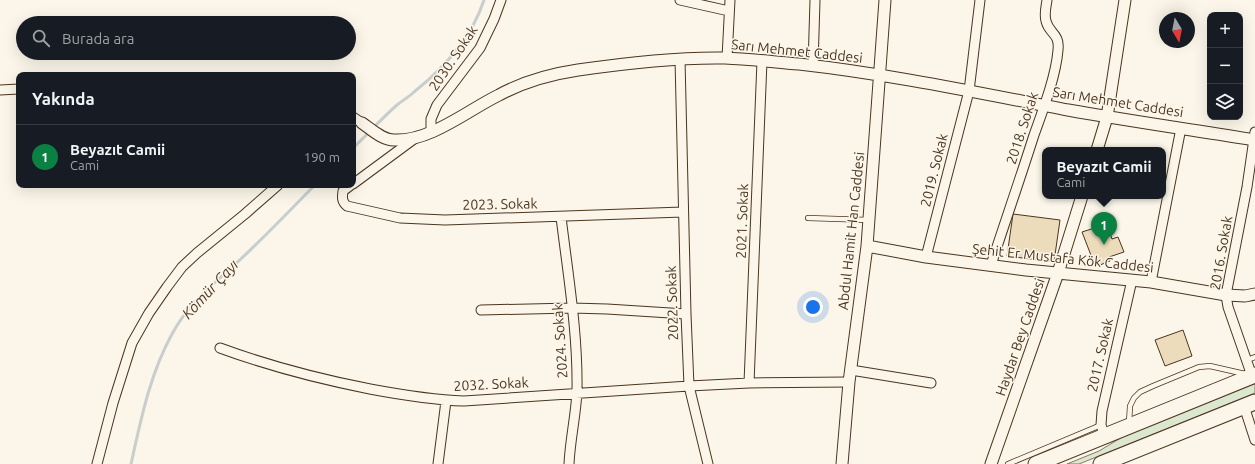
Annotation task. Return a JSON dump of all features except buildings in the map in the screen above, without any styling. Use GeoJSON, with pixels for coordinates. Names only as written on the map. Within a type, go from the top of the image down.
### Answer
{"type":"FeatureCollection","features":[{"type":"Feature","properties":{"kind":"highway"},"geometry":{"type":"LineString","coordinates":[[1036,464],[1103,431],[1128,426],[1254,376]]}},
{"type":"Feature","properties":{"kind":"highway"},"geometry":{"type":"LineString","coordinates":[[1101,464],[1249,404]]}},
{"type":"Feature","properties":{"kind":"street","name":"2030. Sokak"},"geometry":{"type":"LineString","coordinates":[[431,132],[431,119],[438,105],[480,48],[494,19],[501,0]]}},
{"type":"Feature","properties":{"kind":"street"},"geometry":{"type":"LineString","coordinates":[[680,0],[729,10]]}},
{"type":"Feature","properties":{"kind":"street"},"geometry":{"type":"LineString","coordinates":[[728,58],[730,0]]}},
{"type":"Feature","properties":{"kind":"street"},"geometry":{"type":"LineString","coordinates":[[813,66],[816,0]]}},
{"type":"Feature","properties":{"kind":"street","name":"Abdul Hamit Han Caddesi"},"geometry":{"type":"LineString","coordinates":[[842,464],[849,382],[867,246],[886,0]]}},
{"type":"Feature","properties":{"kind":"street","name":"2019. Sokak"},"geometry":{"type":"LineString","coordinates":[[926,257],[969,91],[980,0]]}},
{"type":"Feature","properties":{"kind":"street","name":"2018. Sokak"},"geometry":{"type":"LineString","coordinates":[[990,265],[1044,105],[1055,66],[1059,45],[1055,34],[1049,28],[1046,21],[1045,15],[1047,0]]}},
{"type":"Feature","properties":{"kind":"street"},"geometry":{"type":"LineString","coordinates":[[1098,147],[1107,117],[1125,0]]}},
{"type":"Feature","properties":{"kind":"street","name":"Sarı Mehmet Caddesi"},"geometry":{"type":"LineString","coordinates":[[357,120],[388,140],[415,138],[431,132],[500,94],[534,80],[576,71],[680,59],[728,58],[813,66],[881,75],[1107,117],[1255,137]]}},
{"type":"Feature","properties":{"kind":"street","name":"2022. Sokak"},"geometry":{"type":"LineString","coordinates":[[680,59],[683,212],[689,386]]}},
{"type":"Feature","properties":{"kind":"street","name":"2021. Sokak"},"geometry":{"type":"LineString","coordinates":[[750,383],[762,61]]}},
{"type":"Feature","properties":{"kind":"street"},"geometry":{"type":"LineString","coordinates":[[0,90],[16,89]]}},
{"type":"Feature","properties":{"kind":"street"},"geometry":{"type":"LineString","coordinates":[[1151,282],[1181,128]]}},
{"type":"Feature","properties":{"kind":"street","name":"2016. Sokak"},"geometry":{"type":"LineString","coordinates":[[1254,376],[1251,359],[1228,307],[1226,295],[1255,137]]}},
{"type":"Feature","properties":{"kind":"street","name":"2023. Sokak"},"geometry":{"type":"LineString","coordinates":[[356,181],[415,138]]}},
{"type":"Feature","properties":{"kind":"street"},"geometry":{"type":"LineString","coordinates":[[97,464],[113,403],[132,343],[150,313],[182,268],[197,253],[275,188]]}},
{"type":"Feature","properties":{"kind":"street","name":"2023. Sokak"},"geometry":{"type":"LineString","coordinates":[[347,188],[343,191],[342,198],[343,203],[347,206],[400,218],[445,220],[683,212]]}},
{"type":"Feature","properties":{"kind":"street","name":"Haydar Bey Caddesi"},"geometry":{"type":"LineString","coordinates":[[991,464],[1058,273],[1081,199]]}},
{"type":"Feature","properties":{"kind":"street","name":"2024. Sokak"},"geometry":{"type":"LineString","coordinates":[[560,217],[572,308],[576,354],[577,393],[569,464]]}},
{"type":"Feature","properties":{"kind":"street","name":"Şehit Er Mustafa Kök Caddesi"},"geometry":{"type":"LineString","coordinates":[[867,246],[926,257],[1058,273],[1151,282],[1226,295],[1245,296],[1255,294]]}},
{"type":"Feature","properties":{"kind":"street","name":"2017. Sokak"},"geometry":{"type":"LineString","coordinates":[[1103,431],[1102,411],[1132,280]]}},
{"type":"Feature","properties":{"kind":"street"},"geometry":{"type":"LineString","coordinates":[[482,310],[572,308],[686,314]]}},
{"type":"Feature","properties":{"kind":"street","name":"2032. Sokak"},"geometry":{"type":"LineString","coordinates":[[220,348],[282,369],[331,381],[446,401],[689,386]]}},
{"type":"Feature","properties":{"kind":"street"},"geometry":{"type":"LineString","coordinates":[[851,370],[931,383]]}},
{"type":"Feature","properties":{"kind":"street"},"geometry":{"type":"LineString","coordinates":[[708,464],[689,386],[750,383],[849,382]]}},
{"type":"Feature","properties":{"kind":"street"},"geometry":{"type":"LineString","coordinates":[[438,464],[446,401]]}},
{"type":"Feature","properties":{"kind":"street"},"geometry":{"type":"LineString","coordinates":[[1249,404],[1255,440]]}},
{"type":"Feature","properties":{"kind":"lane"},"geometry":{"type":"LineString","coordinates":[[808,218],[869,220]]}},
{"type":"Feature","properties":{"kind":"lane"},"geometry":{"type":"LineString","coordinates":[[1128,426],[1130,406],[1134,398],[1140,392],[1199,367],[1210,366],[1254,376]]}},
{"type":"Feature","properties":{"kind":"lane"},"geometry":{"type":"LineString","coordinates":[[1008,464],[1103,431]]}},
{"type":"Feature","properties":{"kind":"green space"},"geometry":{"type":"Polygon","coordinates":[[[1255,383],[1255,393],[1079,464],[1067,464],[1099,451],[1124,436],[1255,383]]]}},
{"type":"Feature","properties":{"kind":"waterway","name":"Kömür Çayı"},"geometry":{"type":"LineString","coordinates":[[356,145],[391,110],[436,73],[456,51],[472,27],[484,0]]}},
{"type":"Feature","properties":{"kind":"waterway","name":"Kömür Çayı"},"geometry":{"type":"LineString","coordinates":[[131,464],[152,381],[164,349],[178,324],[198,298],[252,248],[312,188]]}},
{"type":"Feature","properties":{"kind":"place","name":"Beyazıt Camii"},"geometry":{"type":"Point","coordinates":[1104,245]}}]}
